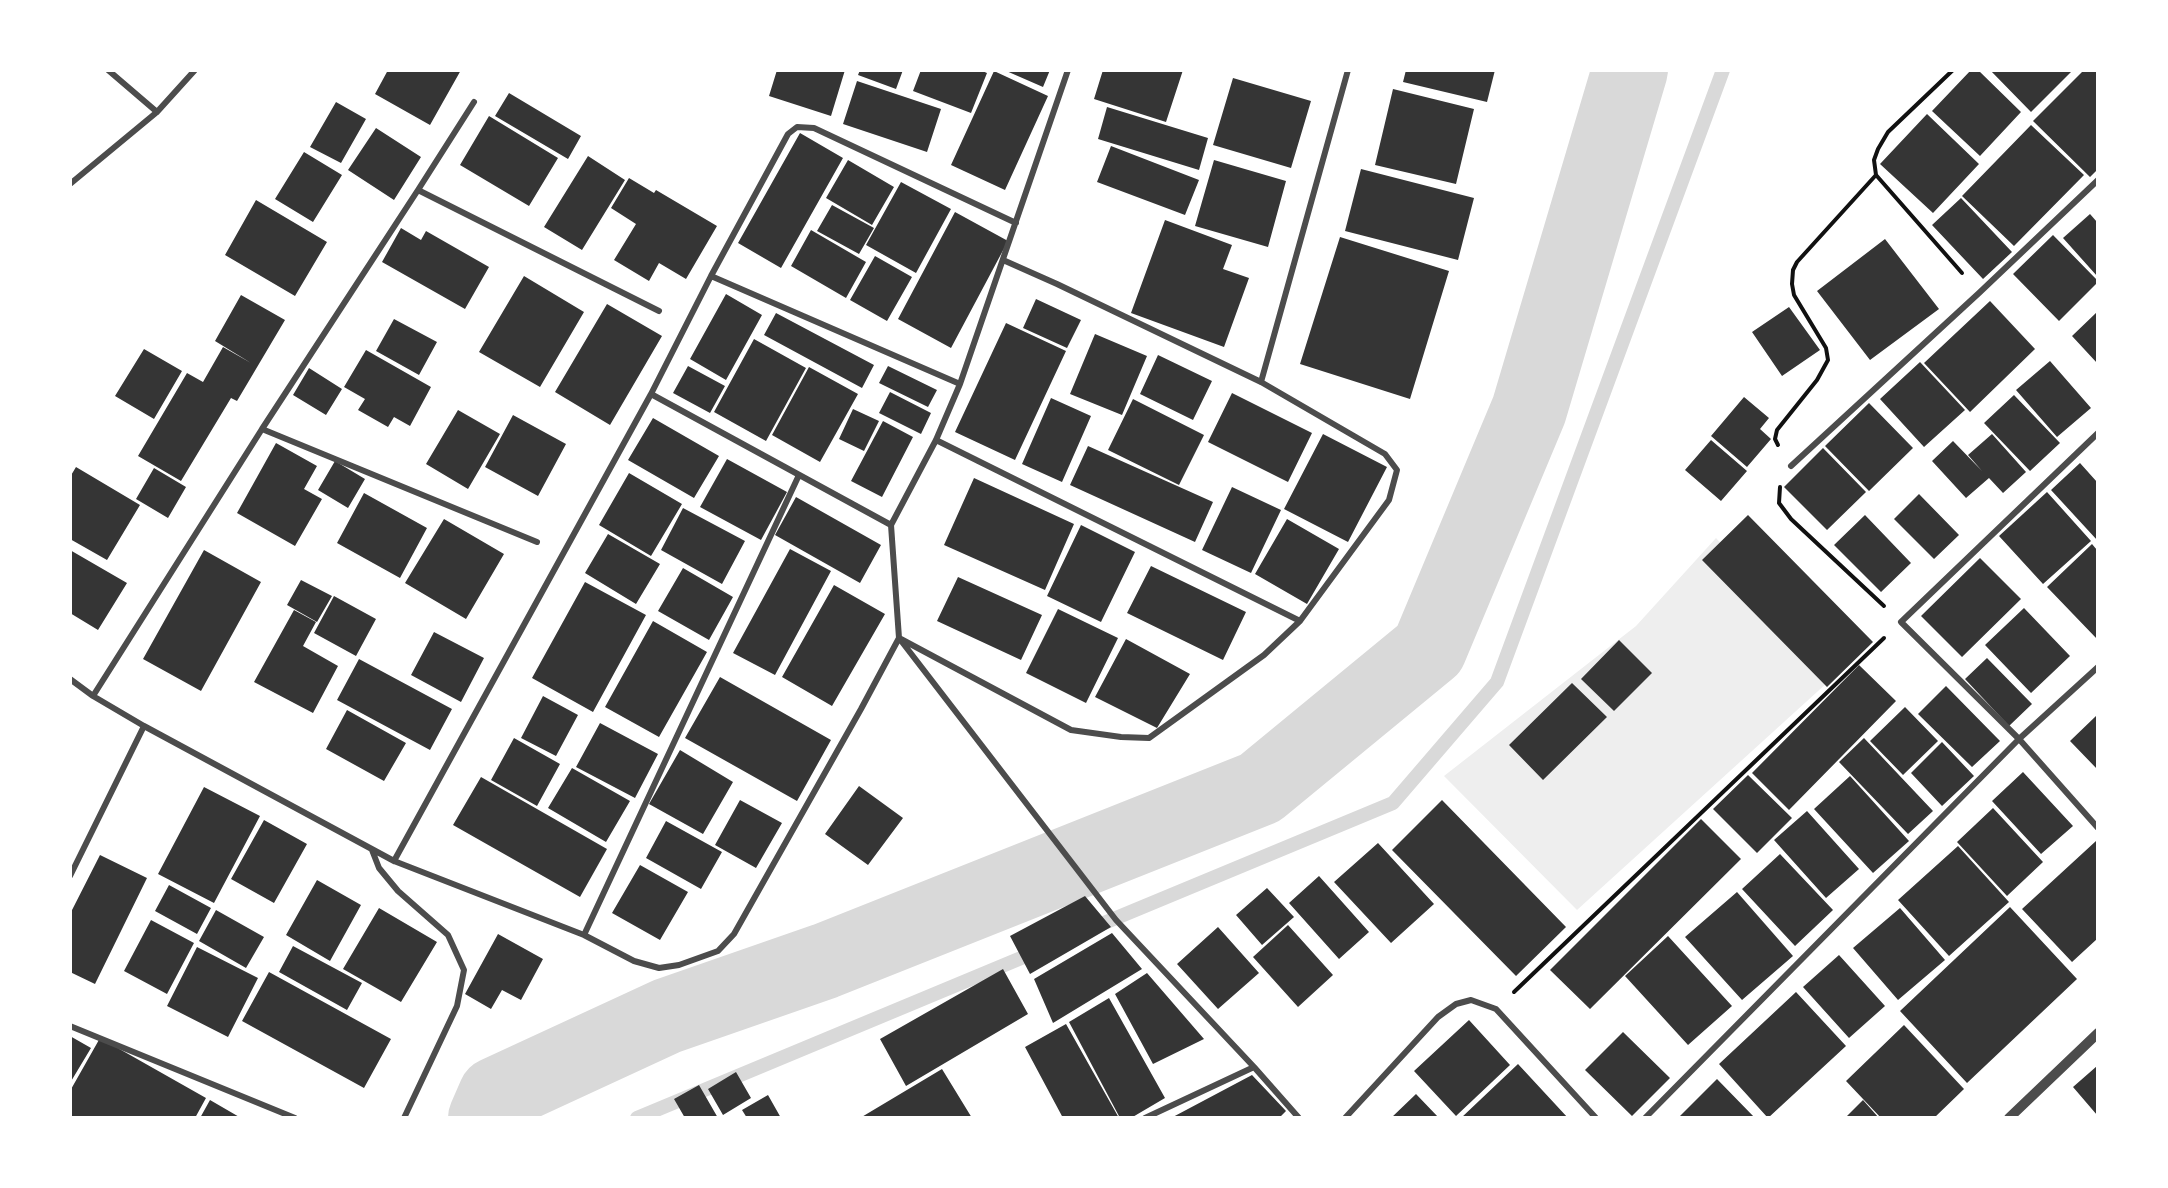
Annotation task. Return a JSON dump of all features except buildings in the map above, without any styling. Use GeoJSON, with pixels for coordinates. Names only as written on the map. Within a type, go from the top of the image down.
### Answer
{"type":"FeatureCollection","features":[{"type":"Feature","properties":{"kind":"street"},"geometry":{"type":"LineString","coordinates":[[108,70],[158,112]]}},
{"type":"Feature","properties":{"kind":"street"},"geometry":{"type":"LineString","coordinates":[[70,184],[158,112],[195,70]]}},
{"type":"Feature","properties":{"kind":"street"},"geometry":{"type":"LineString","coordinates":[[70,679],[93,696],[144,726],[394,861],[584,935],[634,961],[658,968],[686,963],[718,951],[734,934],[899,638],[891,525],[936,440],[960,384],[1068,70]]}},
{"type":"Feature","properties":{"kind":"street"},"geometry":{"type":"LineString","coordinates":[[1261,382],[1348,70]]}},
{"type":"Feature","properties":{"kind":"street"},"geometry":{"type":"LineString","coordinates":[[93,696],[262,429],[474,102]]}},
{"type":"Feature","properties":{"kind":"street"},"geometry":{"type":"LineString","coordinates":[[394,861],[651,394],[711,276],[788,134],[797,127],[814,128],[1016,223]]}},
{"type":"Feature","properties":{"kind":"street"},"geometry":{"type":"LineString","coordinates":[[1791,466],[1980,293],[2097,180]]}},
{"type":"Feature","properties":{"kind":"street"},"geometry":{"type":"LineString","coordinates":[[418,190],[659,311]]}},
{"type":"Feature","properties":{"kind":"street"},"geometry":{"type":"LineString","coordinates":[[899,638],[1071,730],[1121,737],[1149,738],[1264,655],[1300,621],[1389,500],[1396,470],[1385,454],[1261,382],[1003,260]]}},
{"type":"Feature","properties":{"kind":"street"},"geometry":{"type":"LineString","coordinates":[[711,276],[960,384]]}},
{"type":"Feature","properties":{"kind":"street"},"geometry":{"type":"LineString","coordinates":[[651,394],[891,525]]}},
{"type":"Feature","properties":{"kind":"street"},"geometry":{"type":"LineString","coordinates":[[262,429],[537,543]]}},
{"type":"Feature","properties":{"kind":"street"},"geometry":{"type":"LineString","coordinates":[[2097,433],[1901,622],[2019,739],[2097,828]]}},
{"type":"Feature","properties":{"kind":"street"},"geometry":{"type":"LineString","coordinates":[[936,440],[1300,621]]}},
{"type":"Feature","properties":{"kind":"street"},"geometry":{"type":"LineString","coordinates":[[584,935],[799,475]]}},
{"type":"Feature","properties":{"kind":"street"},"geometry":{"type":"LineString","coordinates":[[899,638],[1116,920],[1299,1118]]}},
{"type":"Feature","properties":{"kind":"street"},"geometry":{"type":"LineString","coordinates":[[1645,1118],[2019,739],[2097,667]]}},
{"type":"Feature","properties":{"kind":"street"},"geometry":{"type":"LineString","coordinates":[[70,876],[144,726]]}},
{"type":"Feature","properties":{"kind":"street"},"geometry":{"type":"LineString","coordinates":[[371,849],[378,868],[398,891],[448,935],[464,970],[457,1006],[404,1118]]}},
{"type":"Feature","properties":{"kind":"street"},"geometry":{"type":"LineString","coordinates":[[1345,1118],[1438,1017],[1456,1004],[1471,1000],[1496,1009],[1596,1118]]}},
{"type":"Feature","properties":{"kind":"street"},"geometry":{"type":"LineString","coordinates":[[70,1026],[296,1118]]}},
{"type":"Feature","properties":{"kind":"street"},"geometry":{"type":"LineString","coordinates":[[2009,1118],[2097,1033]]}},
{"type":"Feature","properties":{"kind":"street"},"geometry":{"type":"LineString","coordinates":[[1145,1118],[1254,1067]]}},
{"type":"Feature","properties":{"kind":"path"},"geometry":{"type":"LineString","coordinates":[[1953,70],[1888,132],[1874,160],[1876,175],[1980,293]]}},
{"type":"Feature","properties":{"kind":"path"},"geometry":{"type":"LineString","coordinates":[[1496,1009],[1901,622],[1791,519],[1779,503],[1780,479],[1791,466],[1776,442],[1775,435],[1817,380],[1828,355],[1794,295],[1793,270],[1797,262],[1876,175]]}},
{"type":"Feature","properties":{"kind":"shaded area"},"geometry":{"type":"Polygon","coordinates":[[[1716,538],[1839,672],[1577,910],[1444,776],[1636,626],[1716,538]]]}},
{"type":"Feature","properties":{"kind":"waterway"},"geometry":{"type":"LineString","coordinates":[[486,1118],[496,1095],[667,1016],[825,961],[1260,788],[1429,649],[1529,410],[1630,70]]}},
{"type":"Feature","properties":{"kind":"waterway"},"geometry":{"type":"LineString","coordinates":[[1092,928],[1393,803],[1497,682],[1723,70]]}},
{"type":"Feature","properties":{"kind":"waterway"},"geometry":{"type":"LineString","coordinates":[[637,1118],[1038,951]]}}]}
